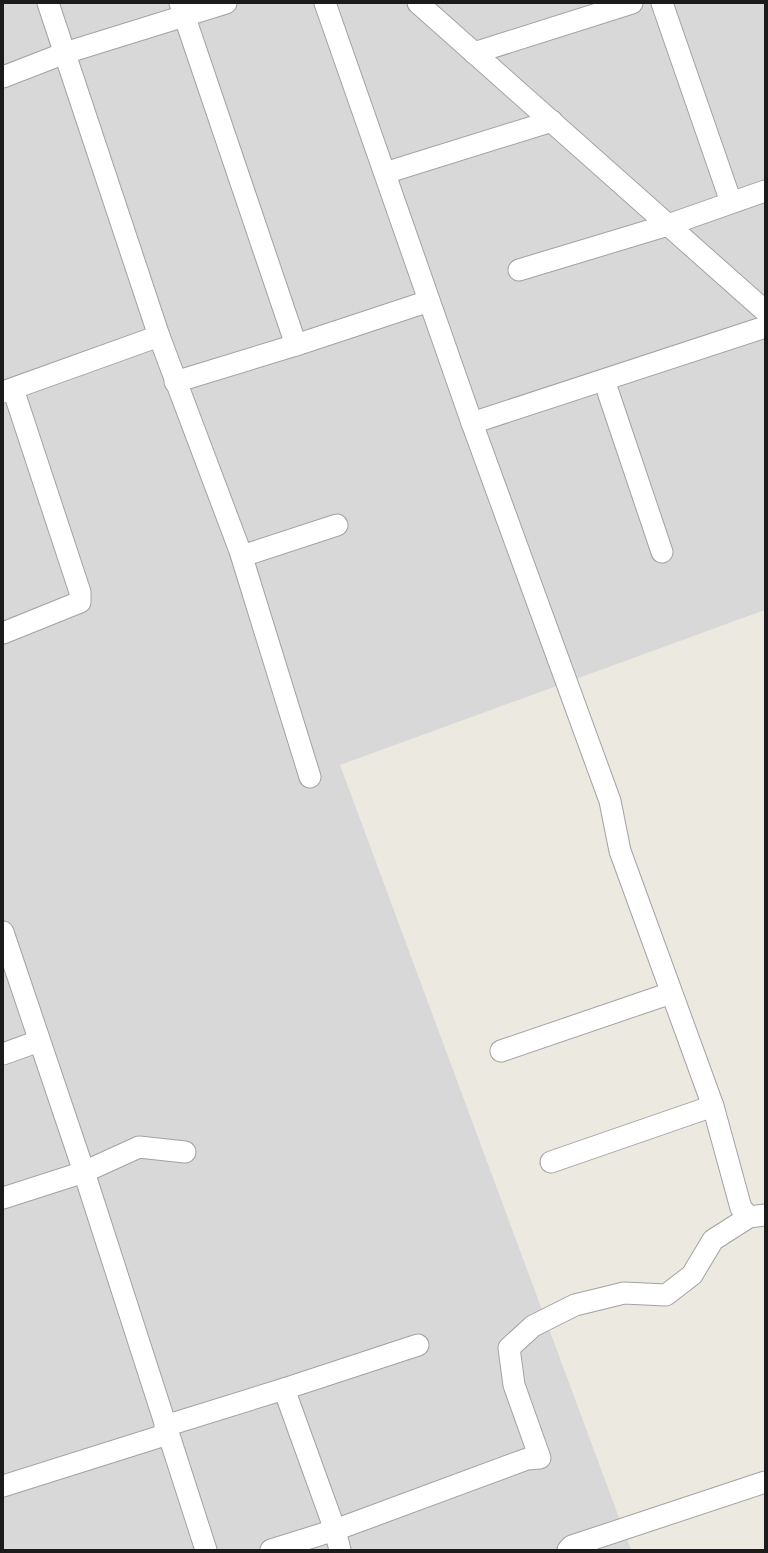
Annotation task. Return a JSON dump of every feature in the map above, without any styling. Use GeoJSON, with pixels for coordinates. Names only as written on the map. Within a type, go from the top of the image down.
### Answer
{"type":"FeatureCollection","features":[{"type":"Feature","properties":{"kind":"street"},"geometry":{"type":"LineString","coordinates":[[48,3],[175,382],[242,556],[310,777]]}},
{"type":"Feature","properties":{"kind":"street"},"geometry":{"type":"LineString","coordinates":[[3,77],[182,10],[226,3]]}},
{"type":"Feature","properties":{"kind":"street"},"geometry":{"type":"LineString","coordinates":[[325,3],[472,423],[610,801],[620,851],[714,1106],[741,1208],[757,1216]]}},
{"type":"Feature","properties":{"kind":"street"},"geometry":{"type":"LineString","coordinates":[[418,3],[765,311]]}},
{"type":"Feature","properties":{"kind":"street"},"geometry":{"type":"LineString","coordinates":[[474,53],[632,3]]}},
{"type":"Feature","properties":{"kind":"street"},"geometry":{"type":"LineString","coordinates":[[662,3],[731,202]]}},
{"type":"Feature","properties":{"kind":"street"},"geometry":{"type":"LineString","coordinates":[[182,10],[296,345]]}},
{"type":"Feature","properties":{"kind":"street"},"geometry":{"type":"LineString","coordinates":[[385,173],[552,121]]}},
{"type":"Feature","properties":{"kind":"street"},"geometry":{"type":"LineString","coordinates":[[519,270],[668,225],[731,202],[765,192]]}},
{"type":"Feature","properties":{"kind":"street"},"geometry":{"type":"LineString","coordinates":[[175,382],[296,345],[430,301]]}},
{"type":"Feature","properties":{"kind":"street"},"geometry":{"type":"LineString","coordinates":[[472,423],[765,327]]}},
{"type":"Feature","properties":{"kind":"street"},"geometry":{"type":"LineString","coordinates":[[3,633],[80,602],[80,592],[8,391],[159,336]]}},
{"type":"Feature","properties":{"kind":"street"},"geometry":{"type":"LineString","coordinates":[[604,380],[662,552]]}},
{"type":"Feature","properties":{"kind":"street"},"geometry":{"type":"LineString","coordinates":[[242,556],[336,526]]}},
{"type":"Feature","properties":{"kind":"street"},"geometry":{"type":"LineString","coordinates":[[3,932],[84,1172],[206,1550]]}},
{"type":"Feature","properties":{"kind":"street"},"geometry":{"type":"LineString","coordinates":[[502,1051],[672,993]]}},
{"type":"Feature","properties":{"kind":"street"},"geometry":{"type":"LineString","coordinates":[[3,1054],[39,1041]]}},
{"type":"Feature","properties":{"kind":"street"},"geometry":{"type":"LineString","coordinates":[[551,1162],[714,1106]]}},
{"type":"Feature","properties":{"kind":"street"},"geometry":{"type":"LineString","coordinates":[[3,1198],[84,1172],[139,1147],[185,1152]]}},
{"type":"Feature","properties":{"kind":"street"},"geometry":{"type":"LineString","coordinates":[[270,1550],[335,1530],[527,1459],[540,1458],[514,1384],[509,1348],[533,1326],[575,1305],[624,1293],[666,1295],[692,1275],[713,1240],[757,1216]]}},
{"type":"Feature","properties":{"kind":"street"},"geometry":{"type":"LineString","coordinates":[[3,1486],[284,1389],[418,1345]]}},
{"type":"Feature","properties":{"kind":"street"},"geometry":{"type":"LineString","coordinates":[[284,1389],[335,1530],[340,1550]]}},
{"type":"Feature","properties":{"kind":"street"},"geometry":{"type":"LineString","coordinates":[[568,1550],[572,1546],[765,1482]]}},
{"type":"Feature","properties":{"kind":"shaded area"},"geometry":{"type":"Polygon","coordinates":[[[3,3],[765,3],[765,610],[340,765],[631,1550],[3,1550],[3,3]]]}}]}
